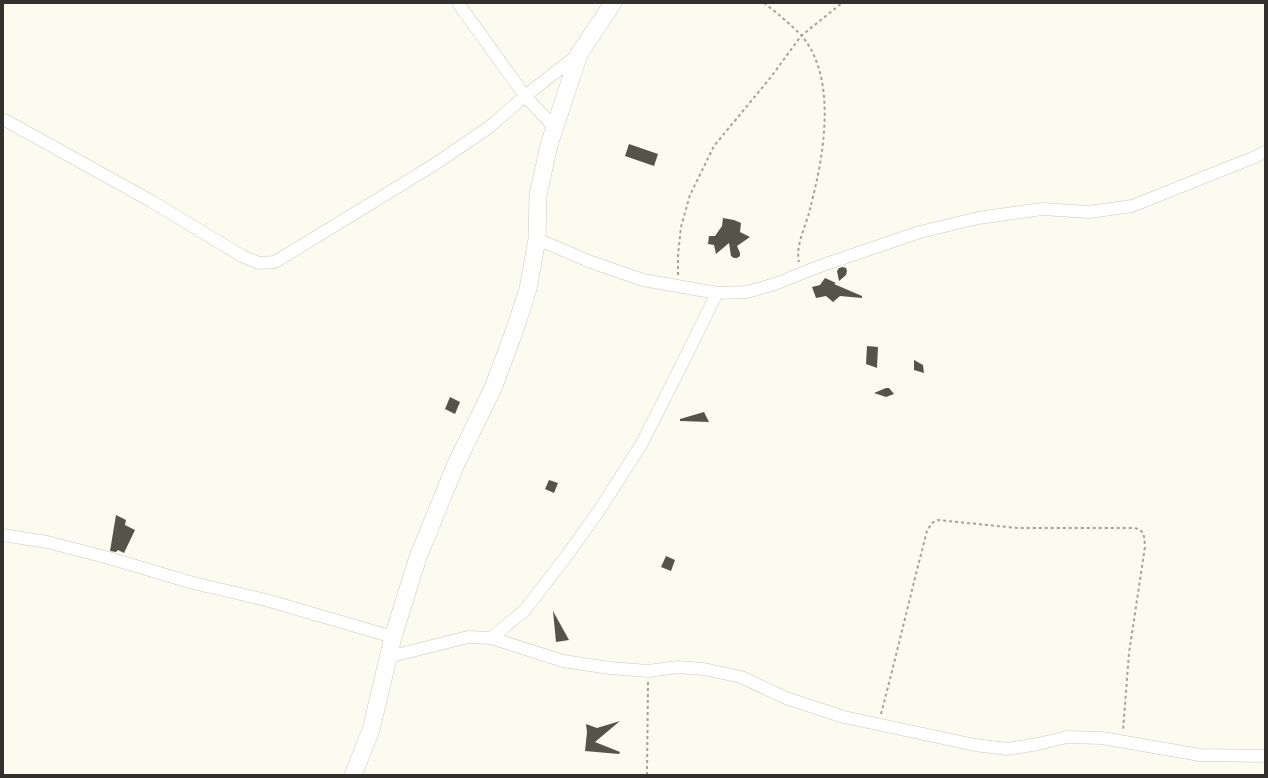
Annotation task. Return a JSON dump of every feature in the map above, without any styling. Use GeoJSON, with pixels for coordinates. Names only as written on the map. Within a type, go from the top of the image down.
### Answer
{"type":"FeatureCollection","features":[{"type":"Feature","properties":{"kind":"street"},"geometry":{"type":"LineString","coordinates":[[458,3],[525,96],[555,128]]}},
{"type":"Feature","properties":{"kind":"street"},"geometry":{"type":"LineString","coordinates":[[353,775],[371,730],[393,637],[418,557],[456,464],[493,388],[528,289],[537,239],[538,195],[549,145],[579,54],[613,3]]}},
{"type":"Feature","properties":{"kind":"street"},"geometry":{"type":"LineString","coordinates":[[3,119],[151,201],[242,256],[259,263],[275,262],[432,166],[488,128],[525,96],[579,54]]}},
{"type":"Feature","properties":{"kind":"street"},"geometry":{"type":"LineString","coordinates":[[537,239],[591,262],[643,280],[716,293],[747,292],[775,284],[920,232],[978,218],[1042,209],[1089,212],[1132,206],[1265,152]]}},
{"type":"Feature","properties":{"kind":"street"},"geometry":{"type":"LineString","coordinates":[[491,638],[525,610],[566,558],[598,512],[641,445],[716,293]]}},
{"type":"Feature","properties":{"kind":"street"},"geometry":{"type":"LineString","coordinates":[[3,535],[47,542],[109,558],[193,584],[266,600],[393,637]]}},
{"type":"Feature","properties":{"kind":"street"},"geometry":{"type":"LineString","coordinates":[[388,656],[468,637],[491,638],[563,661],[610,668],[648,671],[678,667],[704,669],[741,677],[786,698],[844,717],[922,735],[975,745],[1007,749],[1067,737],[1102,738],[1200,756],[1265,756]]}},
{"type":"Feature","properties":{"kind":"path"},"geometry":{"type":"LineString","coordinates":[[764,3],[801,36],[820,71],[824,94],[825,130],[820,166],[810,210],[798,248],[801,274]]}},
{"type":"Feature","properties":{"kind":"path"},"geometry":{"type":"LineString","coordinates":[[678,286],[678,255],[681,227],[690,195],[714,146],[771,77],[801,36],[842,3]]}},
{"type":"Feature","properties":{"kind":"path"},"geometry":{"type":"LineString","coordinates":[[878,724],[927,531],[932,523],[938,520],[1017,528],[1138,528],[1142,530],[1144,534],[1145,547],[1129,653],[1122,742]]}},
{"type":"Feature","properties":{"kind":"path"},"geometry":{"type":"LineString","coordinates":[[647,775],[648,671]]}},
{"type":"Feature","properties":{"kind":"building"},"geometry":{"type":"Polygon","coordinates":[[[629,144],[658,154],[654,166],[625,156],[629,144]]]}},
{"type":"Feature","properties":{"kind":"building"},"geometry":{"type":"Polygon","coordinates":[[[723,218],[741,223],[740,232],[750,237],[737,246],[740,256],[737,258],[731,256],[729,243],[716,254],[714,245],[708,244],[709,236],[715,236],[722,226],[723,218]]]}},
{"type":"Feature","properties":{"kind":"building"},"geometry":{"type":"Polygon","coordinates":[[[839,268],[846,268],[846,275],[839,281],[837,271],[839,268]]]}},
{"type":"Feature","properties":{"kind":"building"},"geometry":{"type":"Polygon","coordinates":[[[825,278],[836,283],[834,284],[862,296],[862,298],[840,296],[833,302],[826,296],[816,298],[812,287],[820,285],[825,278]]]}},
{"type":"Feature","properties":{"kind":"building"},"geometry":{"type":"Polygon","coordinates":[[[867,346],[878,347],[877,368],[866,364],[867,346]]]}},
{"type":"Feature","properties":{"kind":"building"},"geometry":{"type":"Polygon","coordinates":[[[914,360],[923,365],[924,373],[914,370],[914,360]]]}},
{"type":"Feature","properties":{"kind":"building"},"geometry":{"type":"Polygon","coordinates":[[[889,388],[894,394],[886,397],[874,393],[889,388]]]}},
{"type":"Feature","properties":{"kind":"building"},"geometry":{"type":"Polygon","coordinates":[[[450,397],[460,402],[455,414],[445,409],[450,397]]]}},
{"type":"Feature","properties":{"kind":"building"},"geometry":{"type":"Polygon","coordinates":[[[704,412],[709,422],[680,421],[680,419],[704,412]]]}},
{"type":"Feature","properties":{"kind":"building"},"geometry":{"type":"Polygon","coordinates":[[[549,480],[558,483],[554,493],[545,489],[549,480]]]}},
{"type":"Feature","properties":{"kind":"building"},"geometry":{"type":"Polygon","coordinates":[[[116,515],[126,520],[125,525],[135,530],[124,553],[118,550],[116,552],[110,551],[116,515]]]}},
{"type":"Feature","properties":{"kind":"building"},"geometry":{"type":"Polygon","coordinates":[[[666,556],[675,560],[671,571],[661,567],[666,556]]]}},
{"type":"Feature","properties":{"kind":"building"},"geometry":{"type":"Polygon","coordinates":[[[553,611],[569,640],[556,642],[553,611]]]}},
{"type":"Feature","properties":{"kind":"building"},"geometry":{"type":"Polygon","coordinates":[[[620,721],[595,742],[620,752],[619,754],[585,751],[587,732],[586,724],[597,728],[620,721]]]}}]}
